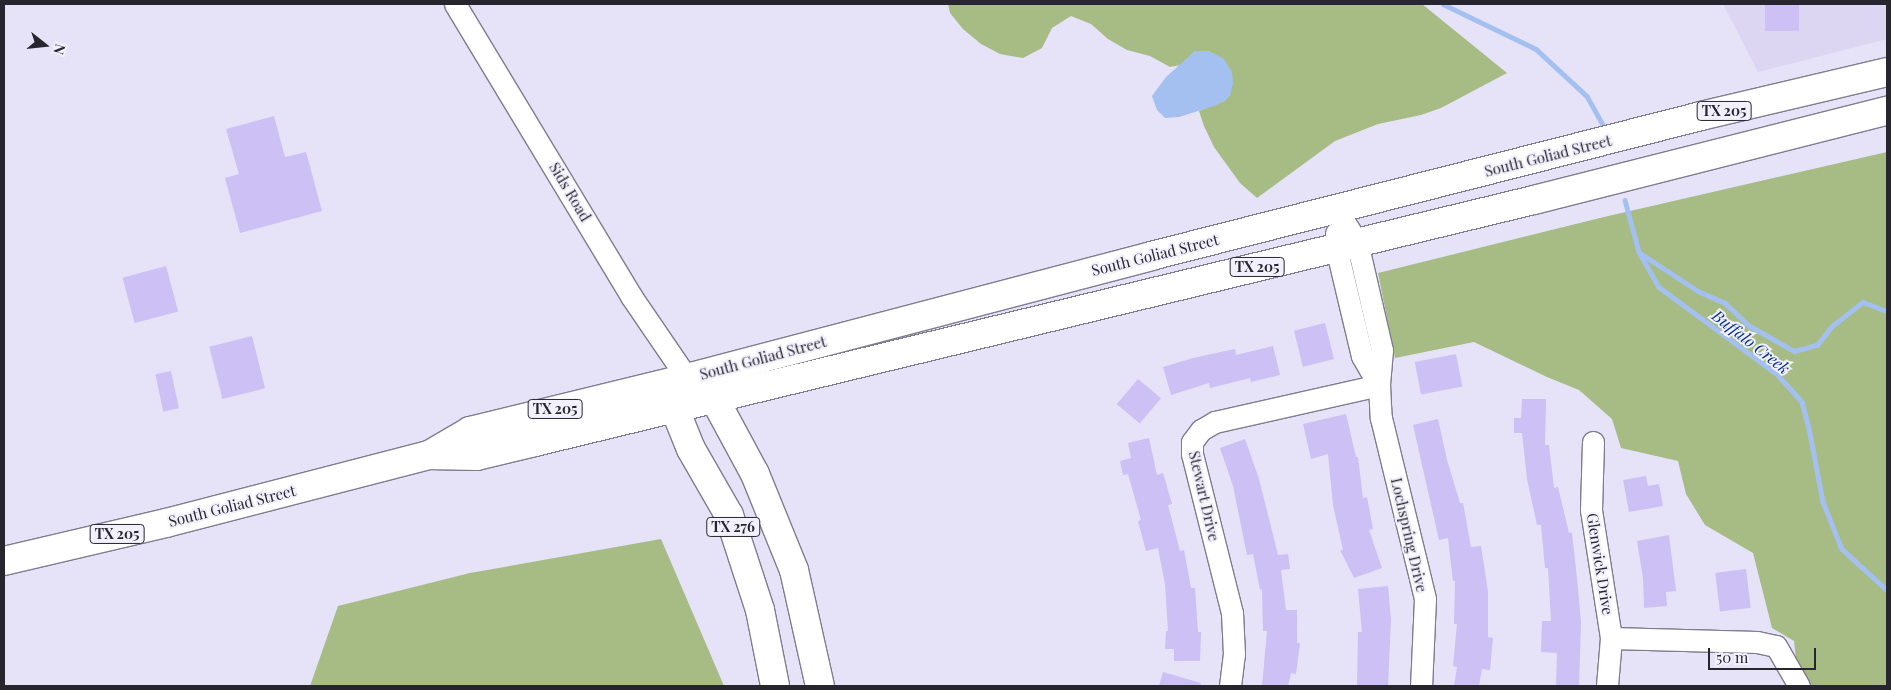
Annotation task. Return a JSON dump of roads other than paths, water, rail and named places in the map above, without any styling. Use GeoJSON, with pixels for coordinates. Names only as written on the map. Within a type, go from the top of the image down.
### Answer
{"type":"FeatureCollection","features":[{"type":"Feature","properties":{"kind":"main road","name":"South Goliad Street"},"geometry":{"type":"LineString","coordinates":[[429,455],[470,431],[687,378],[1151,256],[1701,116],[1887,72]]}},
{"type":"Feature","properties":{"kind":"main road","name":"South Goliad Street"},"geometry":{"type":"LineString","coordinates":[[4,561],[166,523],[429,455],[477,456],[1346,245],[1887,111]]}},
{"type":"Feature","properties":{"kind":"main road","name":"TX 276"},"geometry":{"type":"LineString","coordinates":[[687,378],[714,398],[755,474],[794,570],[820,686]]}},
{"type":"Feature","properties":{"kind":"main road"},"geometry":{"type":"LineString","coordinates":[[674,408],[687,378]]}},
{"type":"Feature","properties":{"kind":"main road","name":"TX 276"},"geometry":{"type":"LineString","coordinates":[[674,408],[691,449],[729,515],[760,610],[775,686]]}},
{"type":"Feature","properties":{"kind":"street","name":"Sids Road"},"geometry":{"type":"LineString","coordinates":[[455,4],[631,296],[687,378]]}},
{"type":"Feature","properties":{"kind":"street","name":"Lochspring Drive"},"geometry":{"type":"LineString","coordinates":[[1337,210],[1346,245],[1362,356],[1379,385],[1381,418],[1424,599],[1421,686]]}},
{"type":"Feature","properties":{"kind":"street","name":"Stewart Drive"},"geometry":{"type":"LineString","coordinates":[[1230,686],[1234,654],[1232,613],[1192,454],[1192,442],[1201,430],[1215,422],[1379,385]]}},
{"type":"Feature","properties":{"kind":"street","name":"Glenwick Drive"},"geometry":{"type":"LineString","coordinates":[[1593,442],[1591,510],[1611,638],[1607,686]]}},
{"type":"Feature","properties":{"kind":"street"},"geometry":{"type":"LineString","coordinates":[[1611,638],[1757,642],[1776,646],[1799,686]]}},
{"type":"Feature","properties":{"kind":"water"},"geometry":{"type":"Polygon","coordinates":[[[1195,51],[1209,51],[1224,59],[1232,72],[1233,84],[1230,95],[1225,101],[1214,106],[1179,117],[1165,118],[1157,110],[1152,96],[1166,77],[1195,51]]]}},
{"type":"Feature","properties":{"kind":"waterway","name":"Buffalo Creek"},"geometry":{"type":"LineString","coordinates":[[1443,4],[1536,49],[1587,96],[1607,132]]}},
{"type":"Feature","properties":{"kind":"waterway","name":"Buffalo Creek"},"geometry":{"type":"LineString","coordinates":[[1625,200],[1639,252],[1659,287],[1777,374],[1802,402],[1809,428],[1823,502],[1842,549],[1887,590]]}},
{"type":"Feature","properties":{"kind":"waterway"},"geometry":{"type":"LineString","coordinates":[[1640,253],[1698,291],[1725,303],[1750,326],[1794,351],[1817,345],[1832,326],[1863,302],[1887,311]]}}]}
